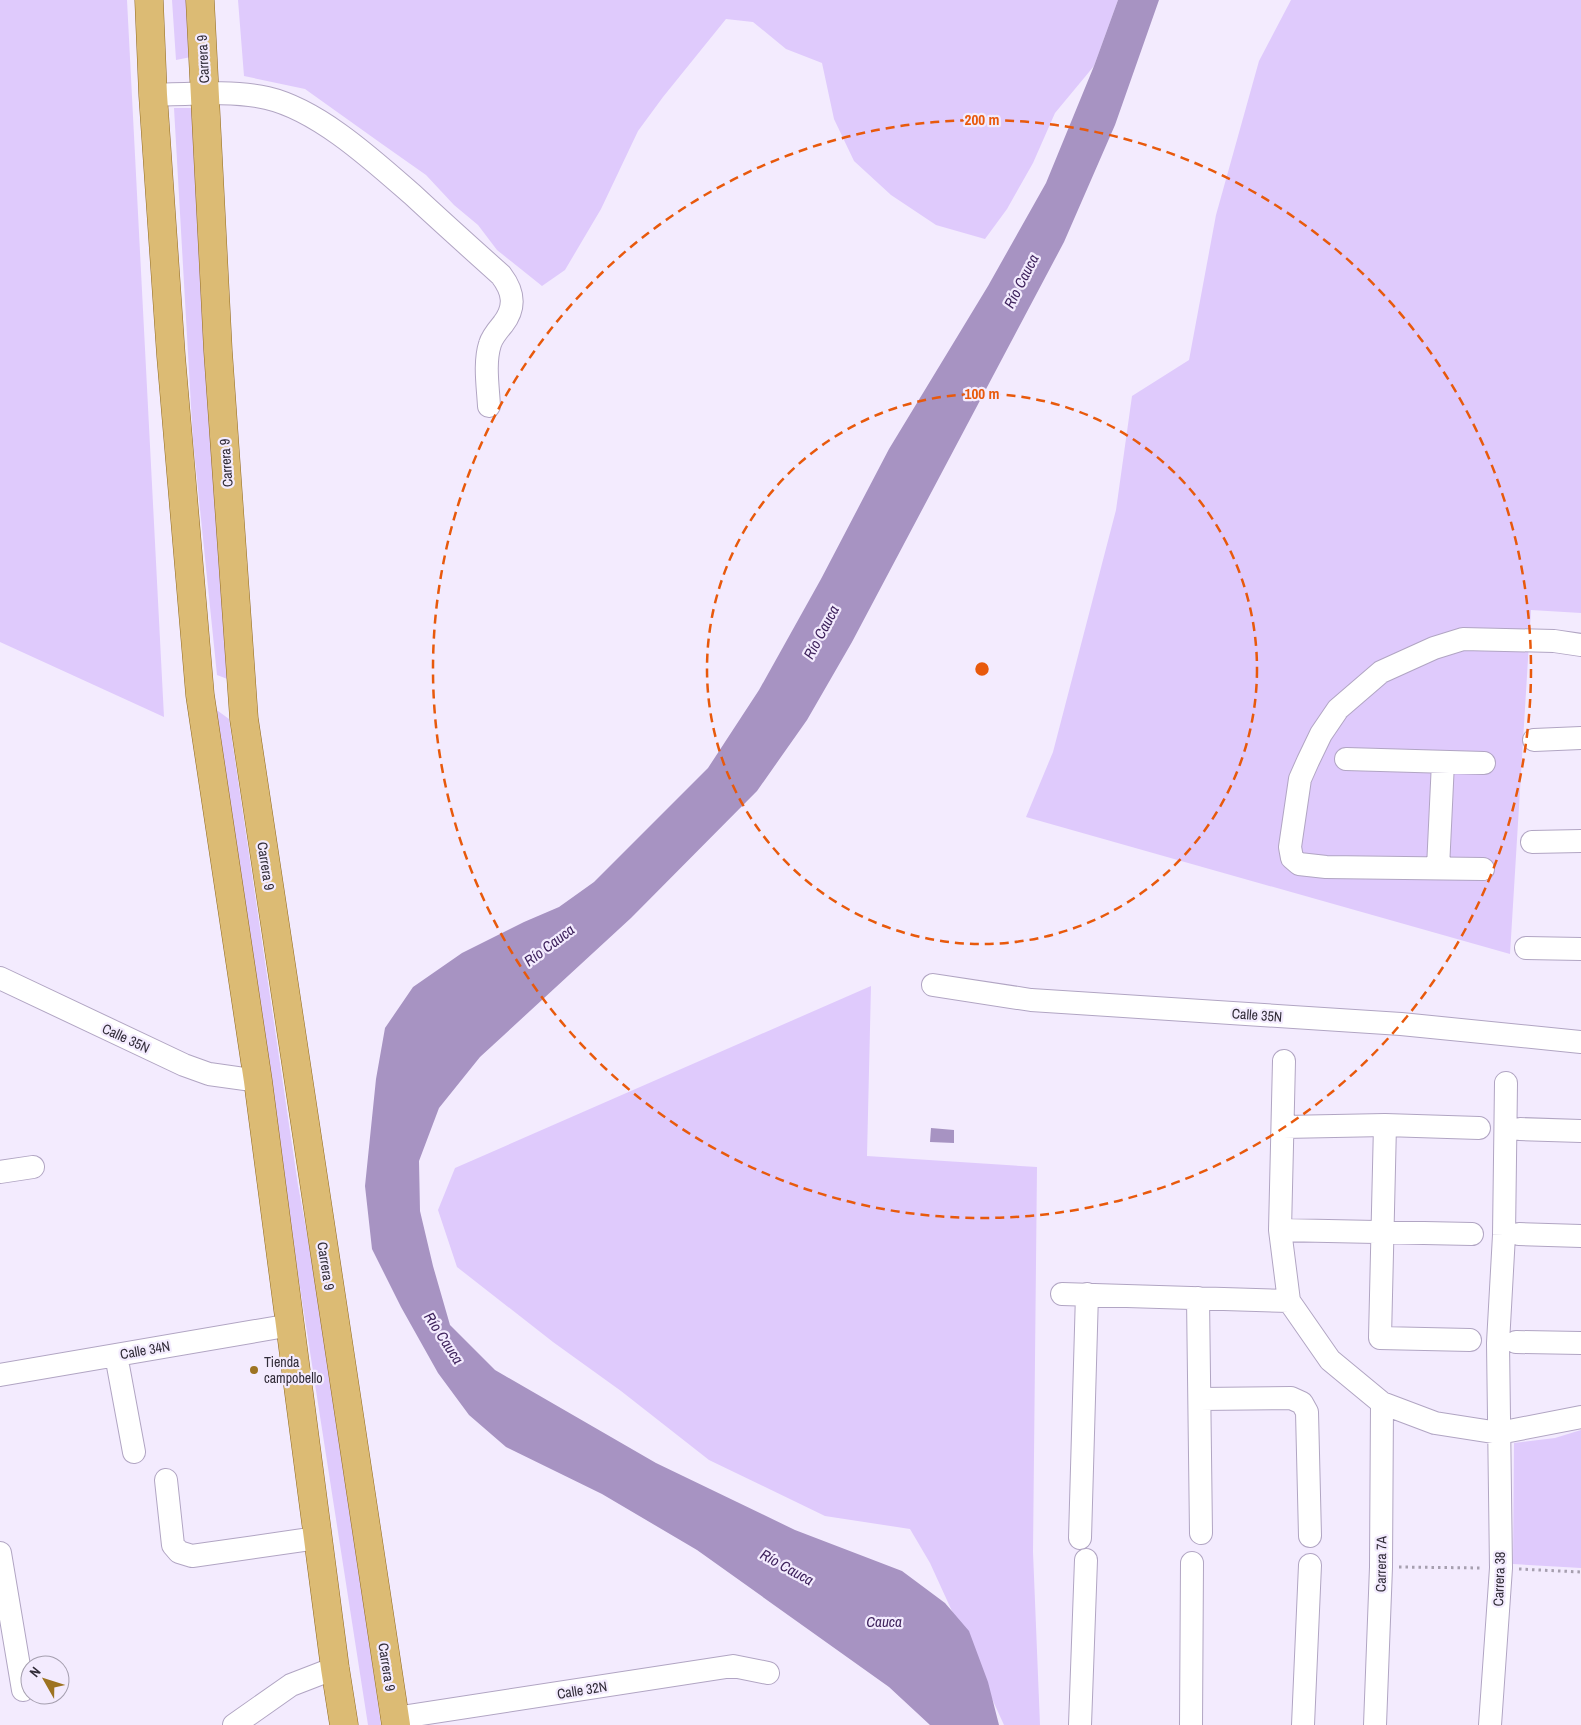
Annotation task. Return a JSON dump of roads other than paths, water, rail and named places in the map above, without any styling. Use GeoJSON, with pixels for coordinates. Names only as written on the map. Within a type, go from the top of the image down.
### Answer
{"type":"FeatureCollection","features":[{"type":"Feature","properties":{"kind":"main road"},"geometry":{"type":"LineString","coordinates":[[149,0],[153,95],[171,356],[200,695],[258,1081],[317,1538],[344,1725]]}},
{"type":"Feature","properties":{"kind":"main road","name":"Carrera 9"},"geometry":{"type":"LineString","coordinates":[[200,0],[218,351],[244,719],[395,1722]]}},
{"type":"Feature","properties":{"kind":"main road"},"geometry":{"type":"LineString","coordinates":[[200,695],[211,691],[221,695],[244,719]]}},
{"type":"Feature","properties":{"kind":"street"},"geometry":{"type":"LineString","coordinates":[[153,95],[204,93],[266,97],[312,116],[395,180],[501,275],[508,284],[512,296],[511,310],[490,342],[487,355],[489,406]]}},
{"type":"Feature","properties":{"kind":"street"},"geometry":{"type":"LineString","coordinates":[[1483,869],[1300,864],[1292,858],[1290,847],[1300,779],[1321,734],[1338,709],[1381,672],[1434,648],[1464,638],[1554,641],[1581,645]]}},
{"type":"Feature","properties":{"kind":"street"},"geometry":{"type":"LineString","coordinates":[[1534,740],[1581,738]]}},
{"type":"Feature","properties":{"kind":"street"},"geometry":{"type":"LineString","coordinates":[[1346,760],[1484,763]]}},
{"type":"Feature","properties":{"kind":"street"},"geometry":{"type":"LineString","coordinates":[[1438,868],[1443,762]]}},
{"type":"Feature","properties":{"kind":"street"},"geometry":{"type":"LineString","coordinates":[[1532,842],[1581,841]]}},
{"type":"Feature","properties":{"kind":"street"},"geometry":{"type":"LineString","coordinates":[[1526,948],[1581,949]]}},
{"type":"Feature","properties":{"kind":"street","name":"Calle 35N"},"geometry":{"type":"LineString","coordinates":[[0,978],[184,1066],[209,1074],[258,1081]]}},
{"type":"Feature","properties":{"kind":"street","name":"Calle 35N"},"geometry":{"type":"LineString","coordinates":[[933,985],[1031,1000],[1401,1024],[1581,1042]]}},
{"type":"Feature","properties":{"kind":"street"},"geometry":{"type":"LineString","coordinates":[[1284,1061],[1284,1127],[1280,1230],[1289,1301],[1330,1360],[1382,1403],[1435,1423],[1499,1433],[1581,1417]]}},
{"type":"Feature","properties":{"kind":"street","name":"Carrera 38"},"geometry":{"type":"LineString","coordinates":[[1490,1725],[1501,1568],[1498,1343],[1504,1234],[1506,1083]]}},
{"type":"Feature","properties":{"kind":"street"},"geometry":{"type":"LineString","coordinates":[[1284,1127],[1386,1125],[1479,1128]]}},
{"type":"Feature","properties":{"kind":"street"},"geometry":{"type":"LineString","coordinates":[[1386,1125],[1380,1338],[1470,1340]]}},
{"type":"Feature","properties":{"kind":"street"},"geometry":{"type":"LineString","coordinates":[[1520,1130],[1581,1131]]}},
{"type":"Feature","properties":{"kind":"street"},"geometry":{"type":"LineString","coordinates":[[0,1172],[33,1167]]}},
{"type":"Feature","properties":{"kind":"street"},"geometry":{"type":"LineString","coordinates":[[1280,1230],[1472,1234]]}},
{"type":"Feature","properties":{"kind":"street"},"geometry":{"type":"LineString","coordinates":[[1519,1234],[1581,1236]]}},
{"type":"Feature","properties":{"kind":"street"},"geometry":{"type":"LineString","coordinates":[[1062,1294],[1289,1301]]}},
{"type":"Feature","properties":{"kind":"street"},"geometry":{"type":"LineString","coordinates":[[1080,1538],[1087,1294]]}},
{"type":"Feature","properties":{"kind":"street"},"geometry":{"type":"LineString","coordinates":[[1198,1298],[1201,1533]]}},
{"type":"Feature","properties":{"kind":"street","name":"Calle 34N"},"geometry":{"type":"LineString","coordinates":[[0,1375],[291,1325]]}},
{"type":"Feature","properties":{"kind":"street"},"geometry":{"type":"LineString","coordinates":[[1516,1342],[1581,1343]]}},
{"type":"Feature","properties":{"kind":"street"},"geometry":{"type":"LineString","coordinates":[[116,1355],[134,1452]]}},
{"type":"Feature","properties":{"kind":"street"},"geometry":{"type":"LineString","coordinates":[[1200,1399],[1291,1398],[1302,1403],[1307,1412],[1310,1536]]}},
{"type":"Feature","properties":{"kind":"street","name":"Carrera 7A"},"geometry":{"type":"LineString","coordinates":[[1375,1725],[1381,1567],[1382,1403]]}},
{"type":"Feature","properties":{"kind":"street"},"geometry":{"type":"LineString","coordinates":[[166,1480],[173,1545],[179,1552],[192,1556],[317,1538]]}},
{"type":"Feature","properties":{"kind":"street"},"geometry":{"type":"LineString","coordinates":[[0,1554],[2,1582],[20,1675]]}},
{"type":"Feature","properties":{"kind":"street"},"geometry":{"type":"LineString","coordinates":[[1080,1725],[1086,1560]]}},
{"type":"Feature","properties":{"kind":"street"},"geometry":{"type":"LineString","coordinates":[[1191,1725],[1192,1563]]}},
{"type":"Feature","properties":{"kind":"street"},"geometry":{"type":"LineString","coordinates":[[1303,1725],[1310,1565]]}},
{"type":"Feature","properties":{"kind":"street","name":"Calle 32N"},"geometry":{"type":"LineString","coordinates":[[395,1722],[733,1666],[768,1673]]}},
{"type":"Feature","properties":{"kind":"street"},"geometry":{"type":"LineString","coordinates":[[234,1725],[291,1686],[335,1668]]}},
{"type":"Feature","properties":{"kind":"water","name":"Cauca"},"geometry":{"type":"Polygon","coordinates":[[[1118,0],[1159,0],[1115,125],[1064,242],[852,642],[807,720],[757,791],[631,918],[480,1057],[439,1108],[419,1161],[420,1211],[450,1325],[495,1370],[656,1463],[795,1530],[902,1571],[945,1603],[969,1631],[988,1682],[999,1725],[930,1725],[889,1687],[697,1550],[602,1494],[506,1447],[469,1415],[438,1373],[401,1307],[372,1249],[365,1186],[376,1079],[385,1028],[413,987],[462,953],[559,907],[594,882],[708,768],[759,690],[821,579],[889,449],[988,286],[1046,183],[1094,66],[1118,0]]]}},
{"type":"Feature","properties":{"kind":"water"},"geometry":{"type":"Polygon","coordinates":[[[931,1128],[954,1130],[954,1143],[930,1142],[931,1128]]]}},
{"type":"Feature","properties":{"kind":"place","name":"Tienda campobello"},"geometry":{"type":"Point","coordinates":[254,1370]}},
{"type":"Feature","properties":{"kind":"water label","name":"Río Cauca"},"geometry":{"type":"Point","coordinates":[1021,281]}},
{"type":"Feature","properties":{"kind":"water label","name":"Río Cauca"},"geometry":{"type":"Point","coordinates":[821,632]}},
{"type":"Feature","properties":{"kind":"water label","name":"Río Cauca"},"geometry":{"type":"Point","coordinates":[549,945]}},
{"type":"Feature","properties":{"kind":"water label","name":"Río Cauca"},"geometry":{"type":"Point","coordinates":[444,1338]}},
{"type":"Feature","properties":{"kind":"water label","name":"Río Cauca"},"geometry":{"type":"Point","coordinates":[787,1567]}}]}
